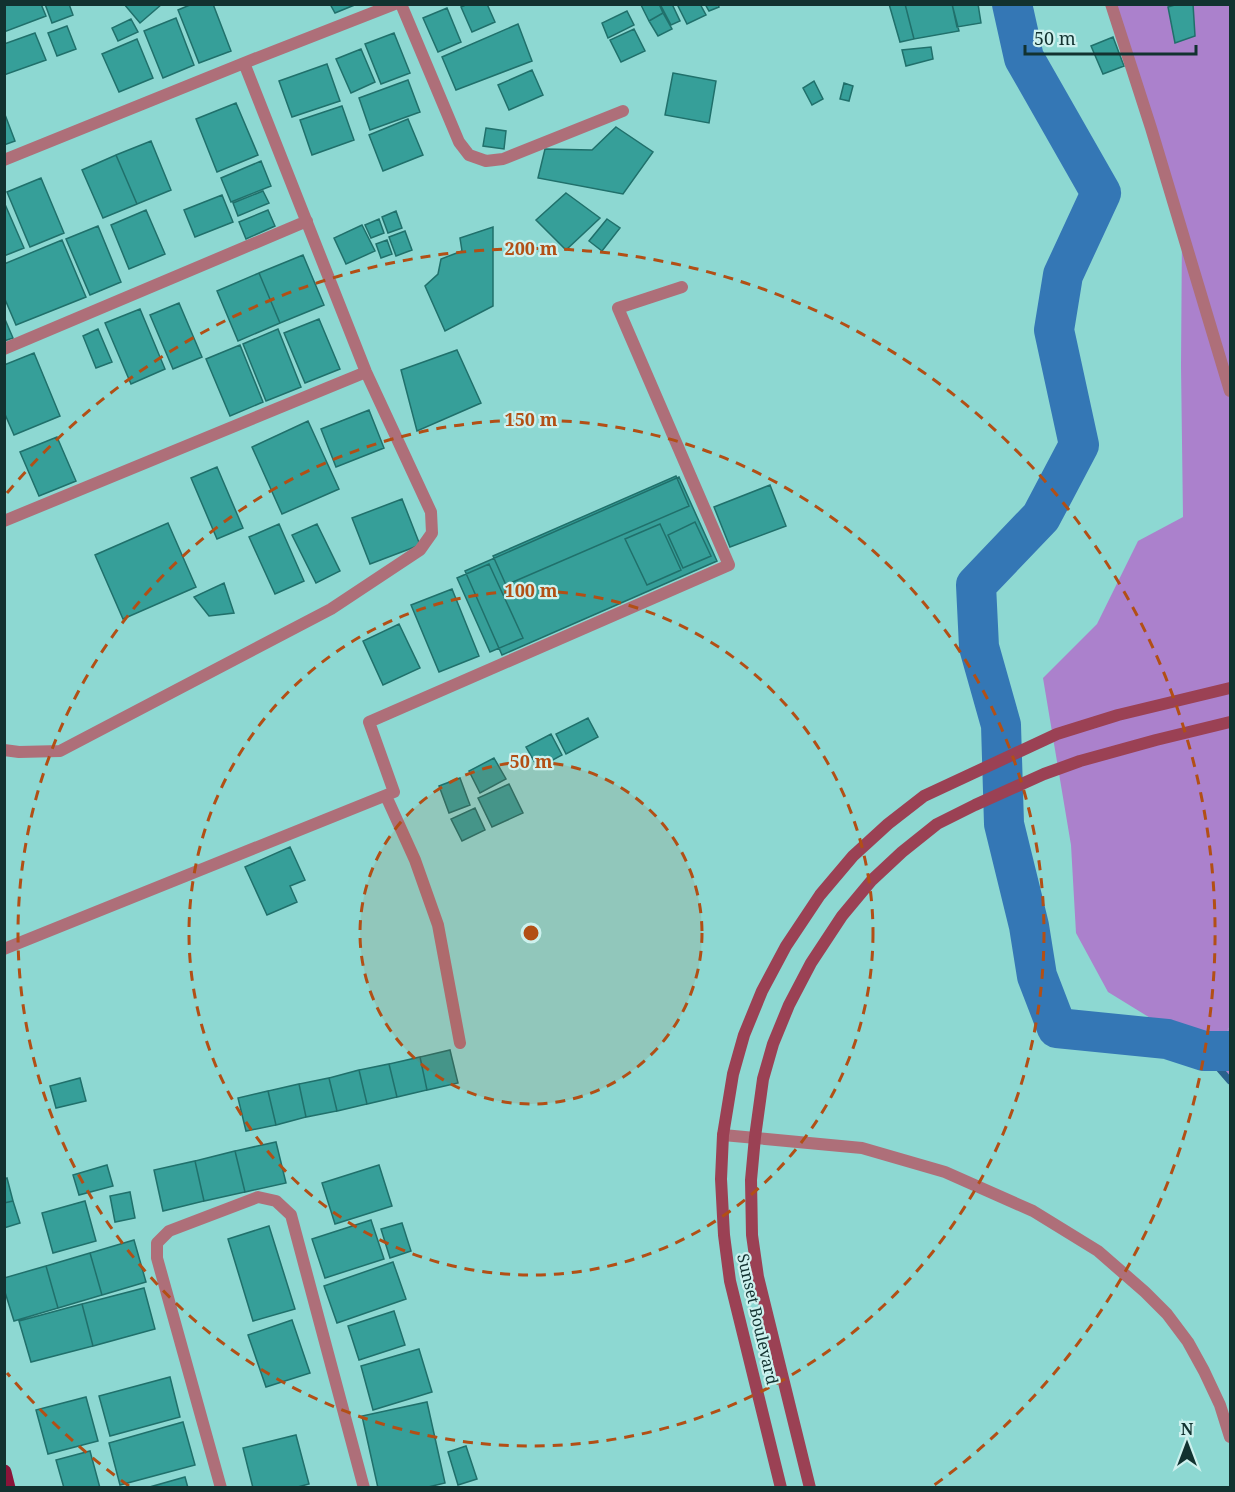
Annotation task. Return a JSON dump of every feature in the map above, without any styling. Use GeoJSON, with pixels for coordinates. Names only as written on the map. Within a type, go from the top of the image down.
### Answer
{"type":"FeatureCollection","features":[{"type":"Feature","properties":{"kind":"main road","name":"Sunset Boulevard"},"geometry":{"type":"LineString","coordinates":[[781,1488],[730,1281],[724,1235],[721,1179],[723,1135],[733,1074],[744,1035],[762,991],[786,946],[820,896],[853,856],[888,824],[924,796],[1057,734],[1118,714],[1230,688]]}},
{"type":"Feature","properties":{"kind":"main road","name":"Sunset Boulevard"},"geometry":{"type":"LineString","coordinates":[[810,1488],[758,1277],[752,1235],[751,1180],[763,1079],[773,1044],[789,1005],[811,963],[843,916],[872,880],[937,824],[1044,774],[1080,761],[1230,722]]}},
{"type":"Feature","properties":{"kind":"main road"},"geometry":{"type":"LineString","coordinates":[[4,1472],[8,1488]]}},
{"type":"Feature","properties":{"kind":"street"},"geometry":{"type":"LineString","coordinates":[[4,160],[395,4]]}},
{"type":"Feature","properties":{"kind":"street"},"geometry":{"type":"LineString","coordinates":[[401,4],[459,142],[469,154],[486,161],[503,159],[623,111]]}},
{"type":"Feature","properties":{"kind":"street"},"geometry":{"type":"LineString","coordinates":[[1112,4],[1230,391]]}},
{"type":"Feature","properties":{"kind":"street"},"geometry":{"type":"LineString","coordinates":[[4,750],[60,751],[331,609],[420,550],[432,533],[431,512],[366,372],[244,63]]}},
{"type":"Feature","properties":{"kind":"street"},"geometry":{"type":"LineString","coordinates":[[4,350],[307,221]]}},
{"type":"Feature","properties":{"kind":"street"},"geometry":{"type":"LineString","coordinates":[[4,949],[394,792],[369,722],[729,565],[618,308],[682,287]]}},
{"type":"Feature","properties":{"kind":"street"},"geometry":{"type":"LineString","coordinates":[[4,520],[366,372]]}},
{"type":"Feature","properties":{"kind":"street"},"geometry":{"type":"LineString","coordinates":[[386,796],[415,860],[438,925],[460,1043]]}},
{"type":"Feature","properties":{"kind":"street"},"geometry":{"type":"LineString","coordinates":[[723,1135],[862,1148],[945,1172],[1033,1211],[1098,1251],[1167,1314],[1188,1342],[1204,1371],[1220,1405],[1230,1437]]}},
{"type":"Feature","properties":{"kind":"street"},"geometry":{"type":"LineString","coordinates":[[222,1488],[157,1258],[157,1243],[169,1231],[258,1197],[276,1201],[291,1215],[364,1488]]}},
{"type":"Feature","properties":{"kind":"shaded area"},"geometry":{"type":"Polygon","coordinates":[[[1110,5],[1230,5],[1230,1026],[1222,1039],[1226,1051],[1206,1051],[1230,1061],[1230,1081],[1204,1051],[1108,992],[1076,933],[1071,845],[1043,678],[1097,624],[1138,541],[1183,517],[1182,231],[1110,5]]]}},
{"type":"Feature","properties":{"kind":"shaded area"},"geometry":{"type":"Polygon","coordinates":[[[1230,1026],[1230,1063],[1222,1039],[1230,1026]]]}},
{"type":"Feature","properties":{"kind":"building"},"geometry":{"type":"Polygon","coordinates":[[[4,4],[41,4],[46,16],[4,32],[4,4]]]}},
{"type":"Feature","properties":{"kind":"building"},"geometry":{"type":"Polygon","coordinates":[[[45,4],[69,4],[73,15],[52,23],[45,4]]]}},
{"type":"Feature","properties":{"kind":"building"},"geometry":{"type":"Polygon","coordinates":[[[124,4],[162,4],[140,23],[124,4]]]}},
{"type":"Feature","properties":{"kind":"building"},"geometry":{"type":"Polygon","coordinates":[[[192,4],[213,4],[231,51],[199,63],[178,10],[192,4]]]}},
{"type":"Feature","properties":{"kind":"building"},"geometry":{"type":"Polygon","coordinates":[[[330,4],[357,4],[335,13],[330,4]]]}},
{"type":"Feature","properties":{"kind":"building"},"geometry":{"type":"Polygon","coordinates":[[[468,4],[487,4],[495,22],[472,32],[461,7],[468,4]]]}},
{"type":"Feature","properties":{"kind":"building"},"geometry":{"type":"Polygon","coordinates":[[[659,4],[663,13],[649,21],[641,5],[659,4]]]}},
{"type":"Feature","properties":{"kind":"building"},"geometry":{"type":"Polygon","coordinates":[[[660,4],[672,4],[680,21],[671,25],[660,4]]]}},
{"type":"Feature","properties":{"kind":"building"},"geometry":{"type":"Polygon","coordinates":[[[677,4],[700,4],[706,15],[687,24],[677,4]]]}},
{"type":"Feature","properties":{"kind":"building"},"geometry":{"type":"Polygon","coordinates":[[[705,4],[718,4],[719,7],[709,11],[705,4]]]}},
{"type":"Feature","properties":{"kind":"building"},"geometry":{"type":"Polygon","coordinates":[[[889,4],[905,4],[914,39],[900,42],[889,4]]]}},
{"type":"Feature","properties":{"kind":"building"},"geometry":{"type":"Polygon","coordinates":[[[905,4],[952,4],[959,31],[914,39],[905,4]]]}},
{"type":"Feature","properties":{"kind":"building"},"geometry":{"type":"Polygon","coordinates":[[[952,4],[978,4],[981,23],[957,27],[952,4]]]}},
{"type":"Feature","properties":{"kind":"building"},"geometry":{"type":"Polygon","coordinates":[[[1193,4],[1195,36],[1175,43],[1168,7],[1193,4]]]}},
{"type":"Feature","properties":{"kind":"building"},"geometry":{"type":"Polygon","coordinates":[[[447,8],[461,42],[438,52],[423,18],[447,8]]]}},
{"type":"Feature","properties":{"kind":"building"},"geometry":{"type":"Polygon","coordinates":[[[627,11],[634,25],[608,38],[602,23],[627,11]]]}},
{"type":"Feature","properties":{"kind":"building"},"geometry":{"type":"Polygon","coordinates":[[[663,13],[672,29],[658,36],[649,21],[663,13]]]}},
{"type":"Feature","properties":{"kind":"building"},"geometry":{"type":"Polygon","coordinates":[[[176,18],[194,65],[163,78],[144,31],[176,18]]]}},
{"type":"Feature","properties":{"kind":"building"},"geometry":{"type":"Polygon","coordinates":[[[131,19],[138,32],[118,41],[112,28],[131,19]]]}},
{"type":"Feature","properties":{"kind":"building"},"geometry":{"type":"Polygon","coordinates":[[[518,24],[532,61],[456,90],[442,57],[518,24]]]}},
{"type":"Feature","properties":{"kind":"building"},"geometry":{"type":"Polygon","coordinates":[[[67,26],[76,49],[57,56],[48,33],[67,26]]]}},
{"type":"Feature","properties":{"kind":"building"},"geometry":{"type":"Polygon","coordinates":[[[634,29],[645,51],[621,62],[610,40],[634,29]]]}},
{"type":"Feature","properties":{"kind":"building"},"geometry":{"type":"Polygon","coordinates":[[[35,33],[46,60],[4,75],[4,44],[35,33]]]}},
{"type":"Feature","properties":{"kind":"building"},"geometry":{"type":"Polygon","coordinates":[[[394,33],[410,73],[381,84],[365,44],[394,33]]]}},
{"type":"Feature","properties":{"kind":"building"},"geometry":{"type":"Polygon","coordinates":[[[1113,37],[1124,66],[1103,74],[1091,46],[1113,37]]]}},
{"type":"Feature","properties":{"kind":"building"},"geometry":{"type":"Polygon","coordinates":[[[137,39],[153,78],[119,92],[102,54],[137,39]]]}},
{"type":"Feature","properties":{"kind":"building"},"geometry":{"type":"Polygon","coordinates":[[[931,47],[933,59],[906,66],[902,50],[931,47]]]}},
{"type":"Feature","properties":{"kind":"building"},"geometry":{"type":"Polygon","coordinates":[[[361,49],[375,82],[351,93],[336,59],[361,49]]]}},
{"type":"Feature","properties":{"kind":"building"},"geometry":{"type":"Polygon","coordinates":[[[327,64],[340,101],[292,117],[279,81],[327,64]]]}},
{"type":"Feature","properties":{"kind":"building"},"geometry":{"type":"Polygon","coordinates":[[[532,70],[543,95],[509,110],[498,85],[532,70]]]}},
{"type":"Feature","properties":{"kind":"building"},"geometry":{"type":"Polygon","coordinates":[[[673,73],[716,81],[709,123],[665,115],[673,73]]]}},
{"type":"Feature","properties":{"kind":"building"},"geometry":{"type":"Polygon","coordinates":[[[408,80],[420,112],[370,130],[359,98],[408,80]]]}},
{"type":"Feature","properties":{"kind":"building"},"geometry":{"type":"Polygon","coordinates":[[[814,81],[823,99],[812,105],[803,88],[814,81]]]}},
{"type":"Feature","properties":{"kind":"building"},"geometry":{"type":"Polygon","coordinates":[[[844,83],[853,86],[849,101],[840,99],[844,83]]]}},
{"type":"Feature","properties":{"kind":"building"},"geometry":{"type":"Polygon","coordinates":[[[236,103],[258,155],[217,172],[196,119],[236,103]]]}},
{"type":"Feature","properties":{"kind":"building"},"geometry":{"type":"Polygon","coordinates":[[[342,106],[354,140],[312,155],[300,120],[342,106]]]}},
{"type":"Feature","properties":{"kind":"building"},"geometry":{"type":"Polygon","coordinates":[[[4,112],[15,141],[4,145],[4,112]]]}},
{"type":"Feature","properties":{"kind":"building"},"geometry":{"type":"Polygon","coordinates":[[[408,119],[423,155],[383,171],[369,135],[408,119]]]}},
{"type":"Feature","properties":{"kind":"building"},"geometry":{"type":"Polygon","coordinates":[[[616,127],[653,152],[623,194],[538,178],[545,149],[592,150],[616,127]]]}},
{"type":"Feature","properties":{"kind":"building"},"geometry":{"type":"Polygon","coordinates":[[[486,128],[506,131],[504,149],[483,146],[486,128]]]}},
{"type":"Feature","properties":{"kind":"building"},"geometry":{"type":"Polygon","coordinates":[[[151,141],[171,190],[137,204],[116,155],[151,141]]]}},
{"type":"Feature","properties":{"kind":"building"},"geometry":{"type":"Polygon","coordinates":[[[116,155],[137,204],[103,218],[82,170],[116,155]]]}},
{"type":"Feature","properties":{"kind":"building"},"geometry":{"type":"Polygon","coordinates":[[[261,161],[271,186],[231,202],[221,178],[261,161]]]}},
{"type":"Feature","properties":{"kind":"building"},"geometry":{"type":"Polygon","coordinates":[[[41,178],[64,233],[30,247],[7,192],[41,178]]]}},
{"type":"Feature","properties":{"kind":"building"},"geometry":{"type":"Polygon","coordinates":[[[263,191],[269,203],[238,216],[233,203],[263,191]]]}},
{"type":"Feature","properties":{"kind":"building"},"geometry":{"type":"Polygon","coordinates":[[[566,193],[600,218],[566,250],[536,220],[566,193]]]}},
{"type":"Feature","properties":{"kind":"building"},"geometry":{"type":"Polygon","coordinates":[[[222,195],[233,222],[195,237],[184,210],[222,195]]]}},
{"type":"Feature","properties":{"kind":"building"},"geometry":{"type":"Polygon","coordinates":[[[4,202],[24,248],[4,256],[4,202]]]}},
{"type":"Feature","properties":{"kind":"building"},"geometry":{"type":"Polygon","coordinates":[[[146,210],[165,254],[129,269],[111,225],[146,210]]]}},
{"type":"Feature","properties":{"kind":"building"},"geometry":{"type":"Polygon","coordinates":[[[268,210],[275,226],[246,239],[239,222],[268,210]]]}},
{"type":"Feature","properties":{"kind":"building"},"geometry":{"type":"Polygon","coordinates":[[[396,211],[402,228],[388,233],[382,217],[396,211]]]}},
{"type":"Feature","properties":{"kind":"building"},"geometry":{"type":"Polygon","coordinates":[[[379,219],[384,233],[371,238],[365,225],[379,219]]]}},
{"type":"Feature","properties":{"kind":"building"},"geometry":{"type":"Polygon","coordinates":[[[607,219],[620,228],[602,251],[589,241],[607,219]]]}},
{"type":"Feature","properties":{"kind":"building"},"geometry":{"type":"Polygon","coordinates":[[[362,225],[375,251],[346,264],[334,238],[362,225]]]}},
{"type":"Feature","properties":{"kind":"building"},"geometry":{"type":"Polygon","coordinates":[[[98,226],[121,282],[90,295],[66,239],[98,226]]]}},
{"type":"Feature","properties":{"kind":"building"},"geometry":{"type":"Polygon","coordinates":[[[493,227],[493,306],[445,331],[425,286],[438,274],[441,259],[462,251],[460,238],[493,227]]]}},
{"type":"Feature","properties":{"kind":"building"},"geometry":{"type":"Polygon","coordinates":[[[405,231],[412,250],[396,256],[389,237],[405,231]]]}},
{"type":"Feature","properties":{"kind":"building"},"geometry":{"type":"Polygon","coordinates":[[[62,240],[86,297],[16,325],[4,297],[4,264],[62,240]]]}},
{"type":"Feature","properties":{"kind":"building"},"geometry":{"type":"Polygon","coordinates":[[[387,240],[392,254],[381,258],[376,244],[387,240]]]}},
{"type":"Feature","properties":{"kind":"building"},"geometry":{"type":"Polygon","coordinates":[[[303,255],[324,305],[280,323],[259,273],[303,255]]]}},
{"type":"Feature","properties":{"kind":"building"},"geometry":{"type":"Polygon","coordinates":[[[259,273],[280,323],[238,341],[217,291],[259,273]]]}},
{"type":"Feature","properties":{"kind":"building"},"geometry":{"type":"Polygon","coordinates":[[[179,303],[202,357],[173,369],[150,315],[179,303]]]}},
{"type":"Feature","properties":{"kind":"building"},"geometry":{"type":"Polygon","coordinates":[[[140,309],[165,369],[131,384],[105,323],[140,309]]]}},
{"type":"Feature","properties":{"kind":"building"},"geometry":{"type":"Polygon","coordinates":[[[4,317],[13,338],[4,341],[4,317]]]}},
{"type":"Feature","properties":{"kind":"building"},"geometry":{"type":"Polygon","coordinates":[[[319,319],[340,369],[305,383],[284,333],[319,319]]]}},
{"type":"Feature","properties":{"kind":"building"},"geometry":{"type":"Polygon","coordinates":[[[98,329],[112,362],[96,368],[83,336],[98,329]]]}},
{"type":"Feature","properties":{"kind":"building"},"geometry":{"type":"Polygon","coordinates":[[[278,329],[301,387],[266,401],[243,344],[278,329]]]}},
{"type":"Feature","properties":{"kind":"building"},"geometry":{"type":"Polygon","coordinates":[[[240,345],[263,402],[230,416],[206,359],[240,345]]]}},
{"type":"Feature","properties":{"kind":"building"},"geometry":{"type":"Polygon","coordinates":[[[457,350],[481,403],[417,431],[401,370],[457,350]]]}},
{"type":"Feature","properties":{"kind":"building"},"geometry":{"type":"Polygon","coordinates":[[[34,353],[60,416],[14,435],[4,412],[4,365],[34,353]]]}},
{"type":"Feature","properties":{"kind":"building"},"geometry":{"type":"Polygon","coordinates":[[[369,410],[384,448],[336,467],[321,429],[369,410]]]}},
{"type":"Feature","properties":{"kind":"building"},"geometry":{"type":"Polygon","coordinates":[[[308,421],[339,489],[282,514],[252,447],[308,421]]]}},
{"type":"Feature","properties":{"kind":"building"},"geometry":{"type":"Polygon","coordinates":[[[57,437],[76,481],[39,496],[20,452],[57,437]]]}},
{"type":"Feature","properties":{"kind":"building"},"geometry":{"type":"Polygon","coordinates":[[[217,467],[243,528],[217,539],[191,478],[217,467]]]}},
{"type":"Feature","properties":{"kind":"building"},"geometry":{"type":"Polygon","coordinates":[[[676,476],[689,506],[506,585],[493,556],[676,476]]]}},
{"type":"Feature","properties":{"kind":"building"},"geometry":{"type":"Polygon","coordinates":[[[679,477],[717,561],[502,655],[465,571],[679,477]]]}},
{"type":"Feature","properties":{"kind":"building"},"geometry":{"type":"Polygon","coordinates":[[[770,485],[786,526],[730,547],[714,507],[770,485]]]}},
{"type":"Feature","properties":{"kind":"building"},"geometry":{"type":"Polygon","coordinates":[[[402,499],[420,545],[370,564],[352,518],[402,499]]]}},
{"type":"Feature","properties":{"kind":"building"},"geometry":{"type":"Polygon","coordinates":[[[695,522],[711,556],[683,568],[668,535],[695,522]]]}},
{"type":"Feature","properties":{"kind":"building"},"geometry":{"type":"Polygon","coordinates":[[[168,523],[196,587],[123,619],[95,555],[168,523]]]}},
{"type":"Feature","properties":{"kind":"building"},"geometry":{"type":"Polygon","coordinates":[[[279,524],[304,581],[275,594],[249,537],[279,524]]]}},
{"type":"Feature","properties":{"kind":"building"},"geometry":{"type":"Polygon","coordinates":[[[317,524],[340,571],[316,583],[292,535],[317,524]]]}},
{"type":"Feature","properties":{"kind":"building"},"geometry":{"type":"Polygon","coordinates":[[[660,524],[681,570],[647,585],[625,539],[660,524]]]}},
{"type":"Feature","properties":{"kind":"building"},"geometry":{"type":"Polygon","coordinates":[[[489,564],[523,638],[490,652],[457,578],[489,564]]]}},
{"type":"Feature","properties":{"kind":"building"},"geometry":{"type":"Polygon","coordinates":[[[224,583],[234,613],[209,616],[194,597],[224,583]]]}},
{"type":"Feature","properties":{"kind":"building"},"geometry":{"type":"Polygon","coordinates":[[[452,589],[479,656],[439,672],[411,605],[452,589]]]}},
{"type":"Feature","properties":{"kind":"building"},"geometry":{"type":"Polygon","coordinates":[[[399,624],[420,668],[383,685],[363,641],[399,624]]]}},
{"type":"Feature","properties":{"kind":"building"},"geometry":{"type":"Polygon","coordinates":[[[588,718],[598,737],[566,754],[556,734],[588,718]]]}},
{"type":"Feature","properties":{"kind":"building"},"geometry":{"type":"Polygon","coordinates":[[[551,734],[562,755],[538,768],[526,747],[551,734]]]}},
{"type":"Feature","properties":{"kind":"building"},"geometry":{"type":"Polygon","coordinates":[[[494,758],[506,779],[480,793],[469,771],[494,758]]]}},
{"type":"Feature","properties":{"kind":"building"},"geometry":{"type":"Polygon","coordinates":[[[460,778],[470,805],[449,813],[439,786],[460,778]]]}},
{"type":"Feature","properties":{"kind":"building"},"geometry":{"type":"Polygon","coordinates":[[[509,784],[523,813],[492,827],[478,798],[509,784]]]}},
{"type":"Feature","properties":{"kind":"building"},"geometry":{"type":"Polygon","coordinates":[[[475,808],[485,830],[462,841],[451,819],[475,808]]]}},
{"type":"Feature","properties":{"kind":"building"},"geometry":{"type":"Polygon","coordinates":[[[290,847],[305,880],[290,886],[297,902],[267,915],[245,867],[290,847]]]}},
{"type":"Feature","properties":{"kind":"building"},"geometry":{"type":"Polygon","coordinates":[[[450,1050],[458,1083],[427,1090],[420,1057],[450,1050]]]}},
{"type":"Feature","properties":{"kind":"building"},"geometry":{"type":"Polygon","coordinates":[[[420,1057],[427,1090],[397,1097],[389,1064],[420,1057]]]}},
{"type":"Feature","properties":{"kind":"building"},"geometry":{"type":"Polygon","coordinates":[[[389,1064],[397,1097],[367,1104],[359,1070],[389,1064]]]}},
{"type":"Feature","properties":{"kind":"building"},"geometry":{"type":"Polygon","coordinates":[[[359,1070],[367,1104],[337,1111],[329,1078],[359,1070]]]}},
{"type":"Feature","properties":{"kind":"building"},"geometry":{"type":"Polygon","coordinates":[[[80,1078],[86,1101],[56,1108],[50,1086],[80,1078]]]}},
{"type":"Feature","properties":{"kind":"building"},"geometry":{"type":"Polygon","coordinates":[[[329,1078],[337,1111],[306,1117],[299,1084],[329,1078]]]}},
{"type":"Feature","properties":{"kind":"building"},"geometry":{"type":"Polygon","coordinates":[[[299,1084],[306,1117],[276,1125],[268,1091],[299,1084]]]}},
{"type":"Feature","properties":{"kind":"building"},"geometry":{"type":"Polygon","coordinates":[[[268,1091],[276,1125],[246,1131],[238,1098],[268,1091]]]}},
{"type":"Feature","properties":{"kind":"building"},"geometry":{"type":"Polygon","coordinates":[[[276,1142],[286,1183],[245,1192],[235,1151],[276,1142]]]}},
{"type":"Feature","properties":{"kind":"building"},"geometry":{"type":"Polygon","coordinates":[[[235,1151],[245,1192],[204,1201],[195,1161],[235,1151]]]}},
{"type":"Feature","properties":{"kind":"building"},"geometry":{"type":"Polygon","coordinates":[[[195,1161],[204,1201],[163,1211],[154,1170],[195,1161]]]}},
{"type":"Feature","properties":{"kind":"building"},"geometry":{"type":"Polygon","coordinates":[[[107,1165],[113,1186],[79,1195],[73,1175],[107,1165]]]}},
{"type":"Feature","properties":{"kind":"building"},"geometry":{"type":"Polygon","coordinates":[[[379,1165],[392,1206],[335,1224],[322,1183],[379,1165]]]}},
{"type":"Feature","properties":{"kind":"building"},"geometry":{"type":"Polygon","coordinates":[[[7,1178],[13,1201],[4,1203],[4,1179],[7,1178]]]}},
{"type":"Feature","properties":{"kind":"building"},"geometry":{"type":"Polygon","coordinates":[[[130,1192],[135,1218],[115,1222],[110,1196],[130,1192]]]}},
{"type":"Feature","properties":{"kind":"building"},"geometry":{"type":"Polygon","coordinates":[[[13,1201],[20,1223],[4,1228],[4,1203],[13,1201]]]}},
{"type":"Feature","properties":{"kind":"building"},"geometry":{"type":"Polygon","coordinates":[[[85,1201],[96,1241],[53,1253],[42,1213],[85,1201]]]}},
{"type":"Feature","properties":{"kind":"building"},"geometry":{"type":"Polygon","coordinates":[[[371,1220],[384,1259],[325,1278],[312,1239],[371,1220]]]}},
{"type":"Feature","properties":{"kind":"building"},"geometry":{"type":"Polygon","coordinates":[[[402,1223],[411,1251],[390,1258],[381,1229],[402,1223]]]}},
{"type":"Feature","properties":{"kind":"building"},"geometry":{"type":"Polygon","coordinates":[[[269,1226],[295,1309],[253,1321],[228,1239],[269,1226]]]}},
{"type":"Feature","properties":{"kind":"building"},"geometry":{"type":"Polygon","coordinates":[[[134,1240],[146,1282],[102,1295],[90,1253],[134,1240]]]}},
{"type":"Feature","properties":{"kind":"building"},"geometry":{"type":"Polygon","coordinates":[[[90,1253],[102,1295],[58,1308],[46,1266],[90,1253]]]}},
{"type":"Feature","properties":{"kind":"building"},"geometry":{"type":"Polygon","coordinates":[[[393,1262],[406,1299],[337,1323],[324,1286],[393,1262]]]}},
{"type":"Feature","properties":{"kind":"building"},"geometry":{"type":"Polygon","coordinates":[[[46,1266],[58,1308],[14,1321],[4,1289],[4,1278],[46,1266]]]}},
{"type":"Feature","properties":{"kind":"building"},"geometry":{"type":"Polygon","coordinates":[[[144,1288],[155,1329],[93,1346],[82,1304],[144,1288]]]}},
{"type":"Feature","properties":{"kind":"building"},"geometry":{"type":"Polygon","coordinates":[[[82,1304],[93,1346],[31,1362],[19,1321],[82,1304]]]}},
{"type":"Feature","properties":{"kind":"building"},"geometry":{"type":"Polygon","coordinates":[[[394,1311],[405,1345],[359,1360],[348,1326],[394,1311]]]}},
{"type":"Feature","properties":{"kind":"building"},"geometry":{"type":"Polygon","coordinates":[[[292,1320],[310,1373],[266,1387],[248,1335],[292,1320]]]}},
{"type":"Feature","properties":{"kind":"building"},"geometry":{"type":"Polygon","coordinates":[[[419,1349],[432,1392],[373,1410],[361,1366],[419,1349]]]}},
{"type":"Feature","properties":{"kind":"building"},"geometry":{"type":"Polygon","coordinates":[[[170,1377],[180,1417],[110,1436],[99,1396],[170,1377]]]}},
{"type":"Feature","properties":{"kind":"building"},"geometry":{"type":"Polygon","coordinates":[[[86,1397],[98,1441],[48,1454],[36,1410],[86,1397]]]}},
{"type":"Feature","properties":{"kind":"building"},"geometry":{"type":"Polygon","coordinates":[[[427,1402],[445,1483],[424,1488],[378,1488],[362,1416],[427,1402]]]}},
{"type":"Feature","properties":{"kind":"building"},"geometry":{"type":"Polygon","coordinates":[[[183,1422],[195,1465],[120,1485],[109,1443],[183,1422]]]}},
{"type":"Feature","properties":{"kind":"building"},"geometry":{"type":"Polygon","coordinates":[[[296,1435],[309,1484],[294,1488],[253,1488],[243,1448],[296,1435]]]}},
{"type":"Feature","properties":{"kind":"building"},"geometry":{"type":"Polygon","coordinates":[[[466,1446],[477,1479],[458,1485],[448,1452],[466,1446]]]}},
{"type":"Feature","properties":{"kind":"building"},"geometry":{"type":"Polygon","coordinates":[[[90,1451],[100,1488],[64,1488],[56,1460],[90,1451]]]}},
{"type":"Feature","properties":{"kind":"building"},"geometry":{"type":"Polygon","coordinates":[[[185,1477],[188,1488],[146,1488],[185,1477]]]}},
{"type":"Feature","properties":{"kind":"waterway"},"geometry":{"type":"LineString","coordinates":[[1012,4],[1024,58],[1101,193],[1063,275],[1054,330],[1079,445],[1041,517],[976,585],[979,647],[1001,725],[1004,824],[1029,926],[1037,976],[1057,1028],[1167,1039],[1204,1051],[1230,1051]]}},
{"type":"Feature","properties":{"kind":"waterway"},"geometry":{"type":"LineString","coordinates":[[1204,1051],[1230,1081]]}}]}
